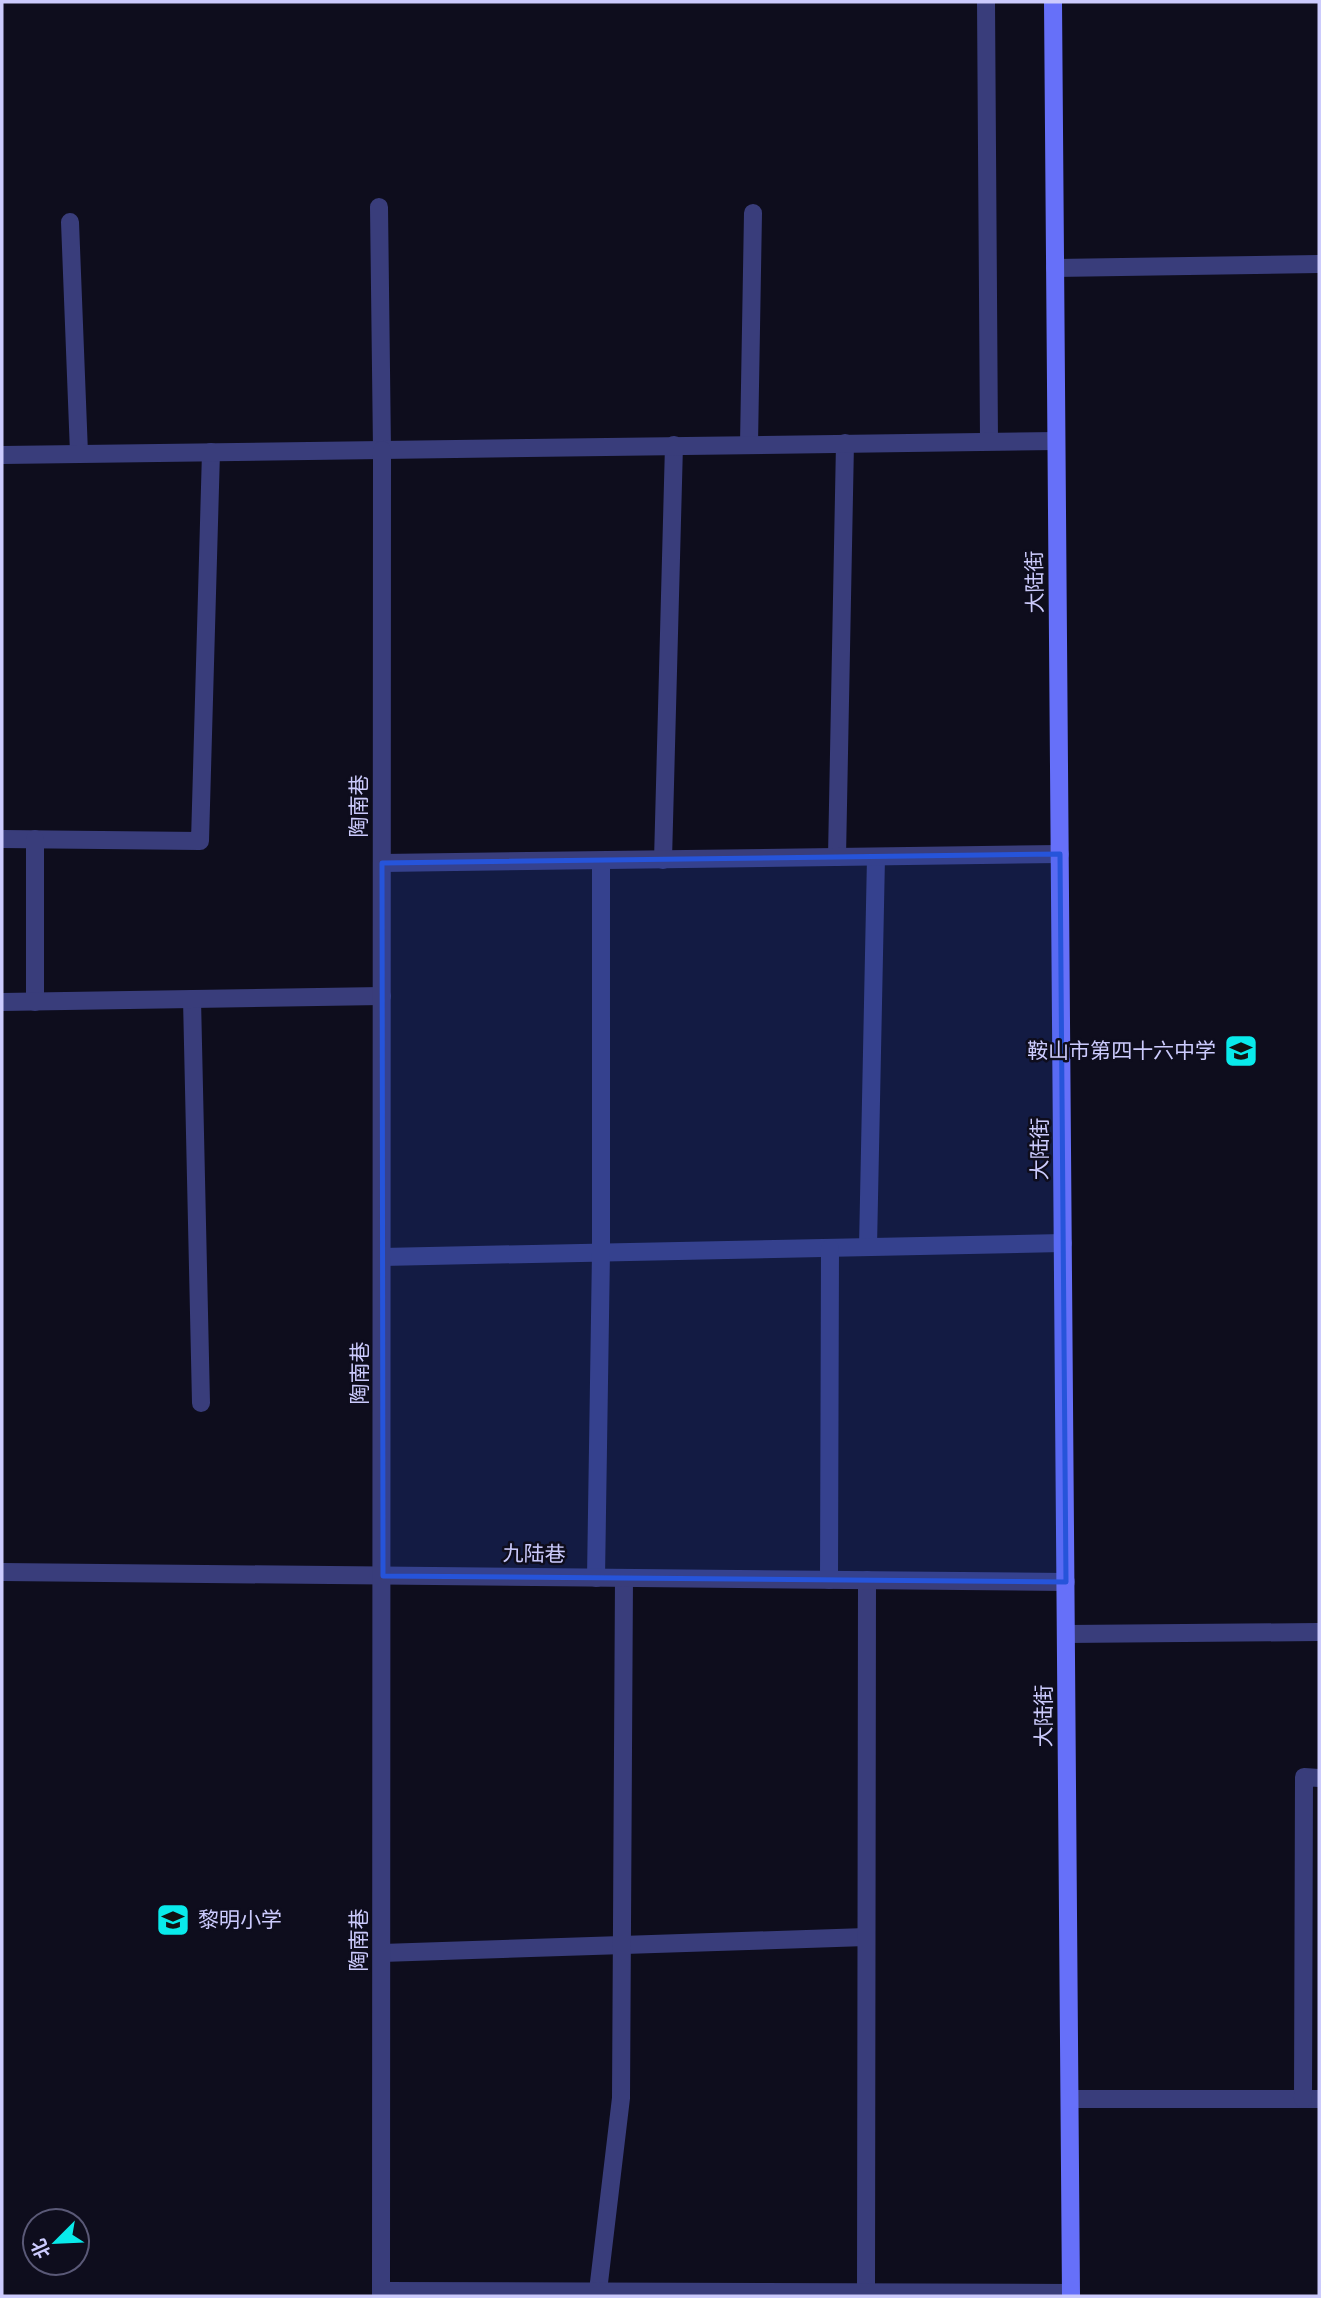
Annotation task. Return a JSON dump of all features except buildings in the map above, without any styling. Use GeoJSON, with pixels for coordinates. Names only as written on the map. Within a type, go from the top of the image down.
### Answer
{"type":"FeatureCollection","features":[{"type":"Feature","properties":{"kind":"street"},"geometry":{"type":"LineString","coordinates":[[986,2],[989,442]]}},
{"type":"Feature","properties":{"kind":"street","name":"大陆街"},"geometry":{"type":"LineString","coordinates":[[1053,2],[1072,2295]]}},
{"type":"Feature","properties":{"kind":"street","name":"陶南巷"},"geometry":{"type":"LineString","coordinates":[[379,206],[382,450],[381,2293]]}},
{"type":"Feature","properties":{"kind":"street"},"geometry":{"type":"LineString","coordinates":[[749,444],[753,213]]}},
{"type":"Feature","properties":{"kind":"street"},"geometry":{"type":"LineString","coordinates":[[70,222],[79,453]]}},
{"type":"Feature","properties":{"kind":"street"},"geometry":{"type":"LineString","coordinates":[[1055,268],[1319,264]]}},
{"type":"Feature","properties":{"kind":"street"},"geometry":{"type":"LineString","coordinates":[[2,455],[1056,440]]}},
{"type":"Feature","properties":{"kind":"street"},"geometry":{"type":"LineString","coordinates":[[837,857],[845,443]]}},
{"type":"Feature","properties":{"kind":"street"},"geometry":{"type":"LineString","coordinates":[[663,860],[674,445]]}},
{"type":"Feature","properties":{"kind":"street"},"geometry":{"type":"LineString","coordinates":[[2,839],[200,841],[211,452]]}},
{"type":"Feature","properties":{"kind":"street"},"geometry":{"type":"LineString","coordinates":[[35,839],[35,1002]]}},
{"type":"Feature","properties":{"kind":"street"},"geometry":{"type":"LineString","coordinates":[[382,863],[1060,854]]}},
{"type":"Feature","properties":{"kind":"street"},"geometry":{"type":"LineString","coordinates":[[868,1247],[876,856]]}},
{"type":"Feature","properties":{"kind":"street"},"geometry":{"type":"LineString","coordinates":[[596,1578],[601,1252],[601,860]]}},
{"type":"Feature","properties":{"kind":"street"},"geometry":{"type":"LineString","coordinates":[[2,1002],[382,996]]}},
{"type":"Feature","properties":{"kind":"street"},"geometry":{"type":"LineString","coordinates":[[192,999],[201,1403]]}},
{"type":"Feature","properties":{"kind":"street"},"geometry":{"type":"LineString","coordinates":[[382,1257],[1063,1243]]}},
{"type":"Feature","properties":{"kind":"street"},"geometry":{"type":"LineString","coordinates":[[830,1248],[830,1580]]}},
{"type":"Feature","properties":{"kind":"street","name":"九陆巷"},"geometry":{"type":"LineString","coordinates":[[2,1572],[1066,1582]]}},
{"type":"Feature","properties":{"kind":"street"},"geometry":{"type":"LineString","coordinates":[[598,2291],[621,2098],[624,1578]]}},
{"type":"Feature","properties":{"kind":"street"},"geometry":{"type":"LineString","coordinates":[[866,2294],[867,1580]]}},
{"type":"Feature","properties":{"kind":"street"},"geometry":{"type":"LineString","coordinates":[[1066,1634],[1319,1632]]}},
{"type":"Feature","properties":{"kind":"street"},"geometry":{"type":"LineString","coordinates":[[1070,2099],[1311,2099],[1304,1777],[1319,1778]]}},
{"type":"Feature","properties":{"kind":"street"},"geometry":{"type":"LineString","coordinates":[[382,1953],[866,1937]]}},
{"type":"Feature","properties":{"kind":"street"},"geometry":{"type":"LineString","coordinates":[[381,2293],[562,2294],[598,2291],[628,2294],[1072,2295]]}},
{"type":"Feature","properties":{"kind":"highlighted area"},"geometry":{"type":"Polygon","coordinates":[[[1060,854],[1066,1582],[383,1576],[382,863],[1060,854]]]}},
{"type":"Feature","properties":{"kind":"place","name":"鞍山市第四十六中学"},"geometry":{"type":"Point","coordinates":[1241,1051]}},
{"type":"Feature","properties":{"kind":"place","name":"黎明小学"},"geometry":{"type":"Point","coordinates":[173,1920]}}]}
